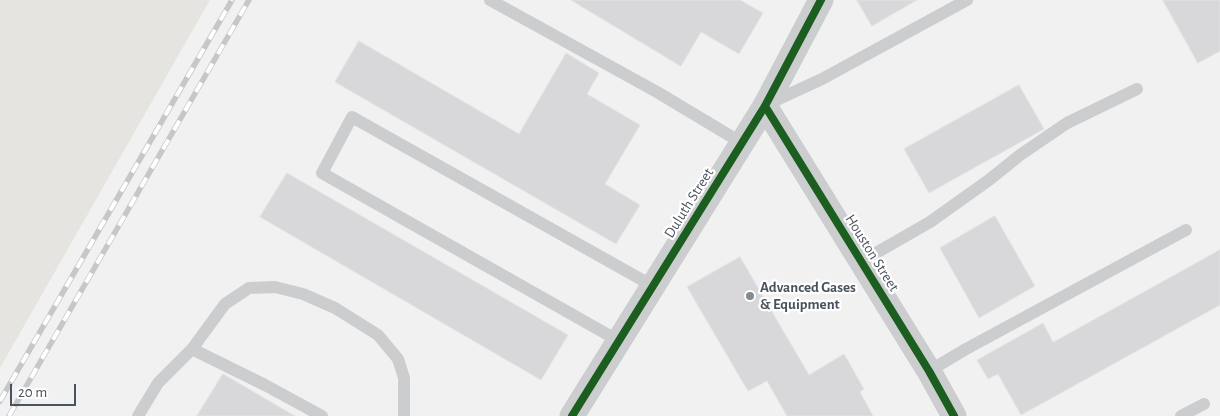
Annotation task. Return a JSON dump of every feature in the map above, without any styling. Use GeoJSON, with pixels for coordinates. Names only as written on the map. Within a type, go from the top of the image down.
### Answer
{"type":"FeatureCollection","features":[{"type":"Feature","properties":{"kind":"street","name":"Duluth Street"},"geometry":{"type":"LineString","coordinates":[[572,416],[765,106],[820,0]]}},
{"type":"Feature","properties":{"kind":"street","name":"Houston Street"},"geometry":{"type":"LineString","coordinates":[[765,106],[929,371],[954,416]]}},
{"type":"Feature","properties":{"kind":"lane"},"geometry":{"type":"LineString","coordinates":[[490,0],[657,92],[742,143]]}},
{"type":"Feature","properties":{"kind":"lane"},"geometry":{"type":"LineString","coordinates":[[765,106],[822,79],[967,0]]}},
{"type":"Feature","properties":{"kind":"lane"},"geometry":{"type":"LineString","coordinates":[[862,262],[930,222],[996,175],[1020,155],[1067,123],[1136,89]]}},
{"type":"Feature","properties":{"kind":"lane"},"geometry":{"type":"LineString","coordinates":[[619,341],[322,173],[352,117],[653,286]]}},
{"type":"Feature","properties":{"kind":"lane"},"geometry":{"type":"LineString","coordinates":[[929,371],[1186,230]]}},
{"type":"Feature","properties":{"kind":"lane"},"geometry":{"type":"LineString","coordinates":[[138,416],[158,383],[192,349],[225,304],[249,288],[276,287],[303,294],[335,308],[378,335],[398,359],[404,378],[404,416]]}},
{"type":"Feature","properties":{"kind":"lane"},"geometry":{"type":"LineString","coordinates":[[192,349],[265,384],[322,416]]}},
{"type":"Feature","properties":{"kind":"lane"},"geometry":{"type":"LineString","coordinates":[[1181,416],[1204,404]]}},
{"type":"Feature","properties":{"kind":"shaded area"},"geometry":{"type":"Polygon","coordinates":[[[0,0],[210,0],[0,368],[0,0]]]}},
{"type":"Feature","properties":{"kind":"building"},"geometry":{"type":"Polygon","coordinates":[[[571,0],[740,0],[763,13],[739,54],[701,32],[681,66],[571,0]]]}},
{"type":"Feature","properties":{"kind":"building"},"geometry":{"type":"Polygon","coordinates":[[[857,0],[917,0],[872,26],[857,0]]]}},
{"type":"Feature","properties":{"kind":"building"},"geometry":{"type":"Polygon","coordinates":[[[1163,0],[1220,0],[1220,51],[1198,63],[1163,0]]]}},
{"type":"Feature","properties":{"kind":"building"},"geometry":{"type":"Polygon","coordinates":[[[359,41],[519,134],[566,53],[599,73],[587,94],[640,125],[605,184],[640,205],[616,244],[335,82],[359,41]]]}},
{"type":"Feature","properties":{"kind":"building"},"geometry":{"type":"Polygon","coordinates":[[[1019,85],[1044,129],[929,193],[904,149],[1019,85]]]}},
{"type":"Feature","properties":{"kind":"building"},"geometry":{"type":"Polygon","coordinates":[[[287,173],[568,335],[541,380],[260,217],[287,173]]]}},
{"type":"Feature","properties":{"kind":"building"},"geometry":{"type":"Polygon","coordinates":[[[995,216],[1035,286],[979,318],[940,248],[995,216]]]}},
{"type":"Feature","properties":{"kind":"building"},"geometry":{"type":"Polygon","coordinates":[[[1220,250],[1220,305],[1021,415],[998,374],[988,379],[977,360],[1043,323],[1053,342],[1220,250]]]}},
{"type":"Feature","properties":{"kind":"building"},"geometry":{"type":"Polygon","coordinates":[[[740,257],[809,375],[844,354],[864,389],[860,392],[873,416],[787,416],[767,381],[748,391],[687,287],[740,257]]]}},
{"type":"Feature","properties":{"kind":"building"},"geometry":{"type":"Polygon","coordinates":[[[223,374],[295,416],[197,416],[223,374]]]}},
{"type":"Feature","properties":{"kind":"railway"},"geometry":{"type":"LineString","coordinates":[[0,401],[232,0]]}},
{"type":"Feature","properties":{"kind":"railway"},"geometry":{"type":"LineString","coordinates":[[9,416],[249,0]]}},
{"type":"Feature","properties":{"kind":"cycle path"},"geometry":{"type":"LineString","coordinates":[[572,416],[765,106],[821,0]]}},
{"type":"Feature","properties":{"kind":"cycle path"},"geometry":{"type":"LineString","coordinates":[[765,106],[929,371],[954,416]]}},
{"type":"Feature","properties":{"kind":"place","name":"Advanced Gases & Equipment"},"geometry":{"type":"Point","coordinates":[750,296]}}]}
